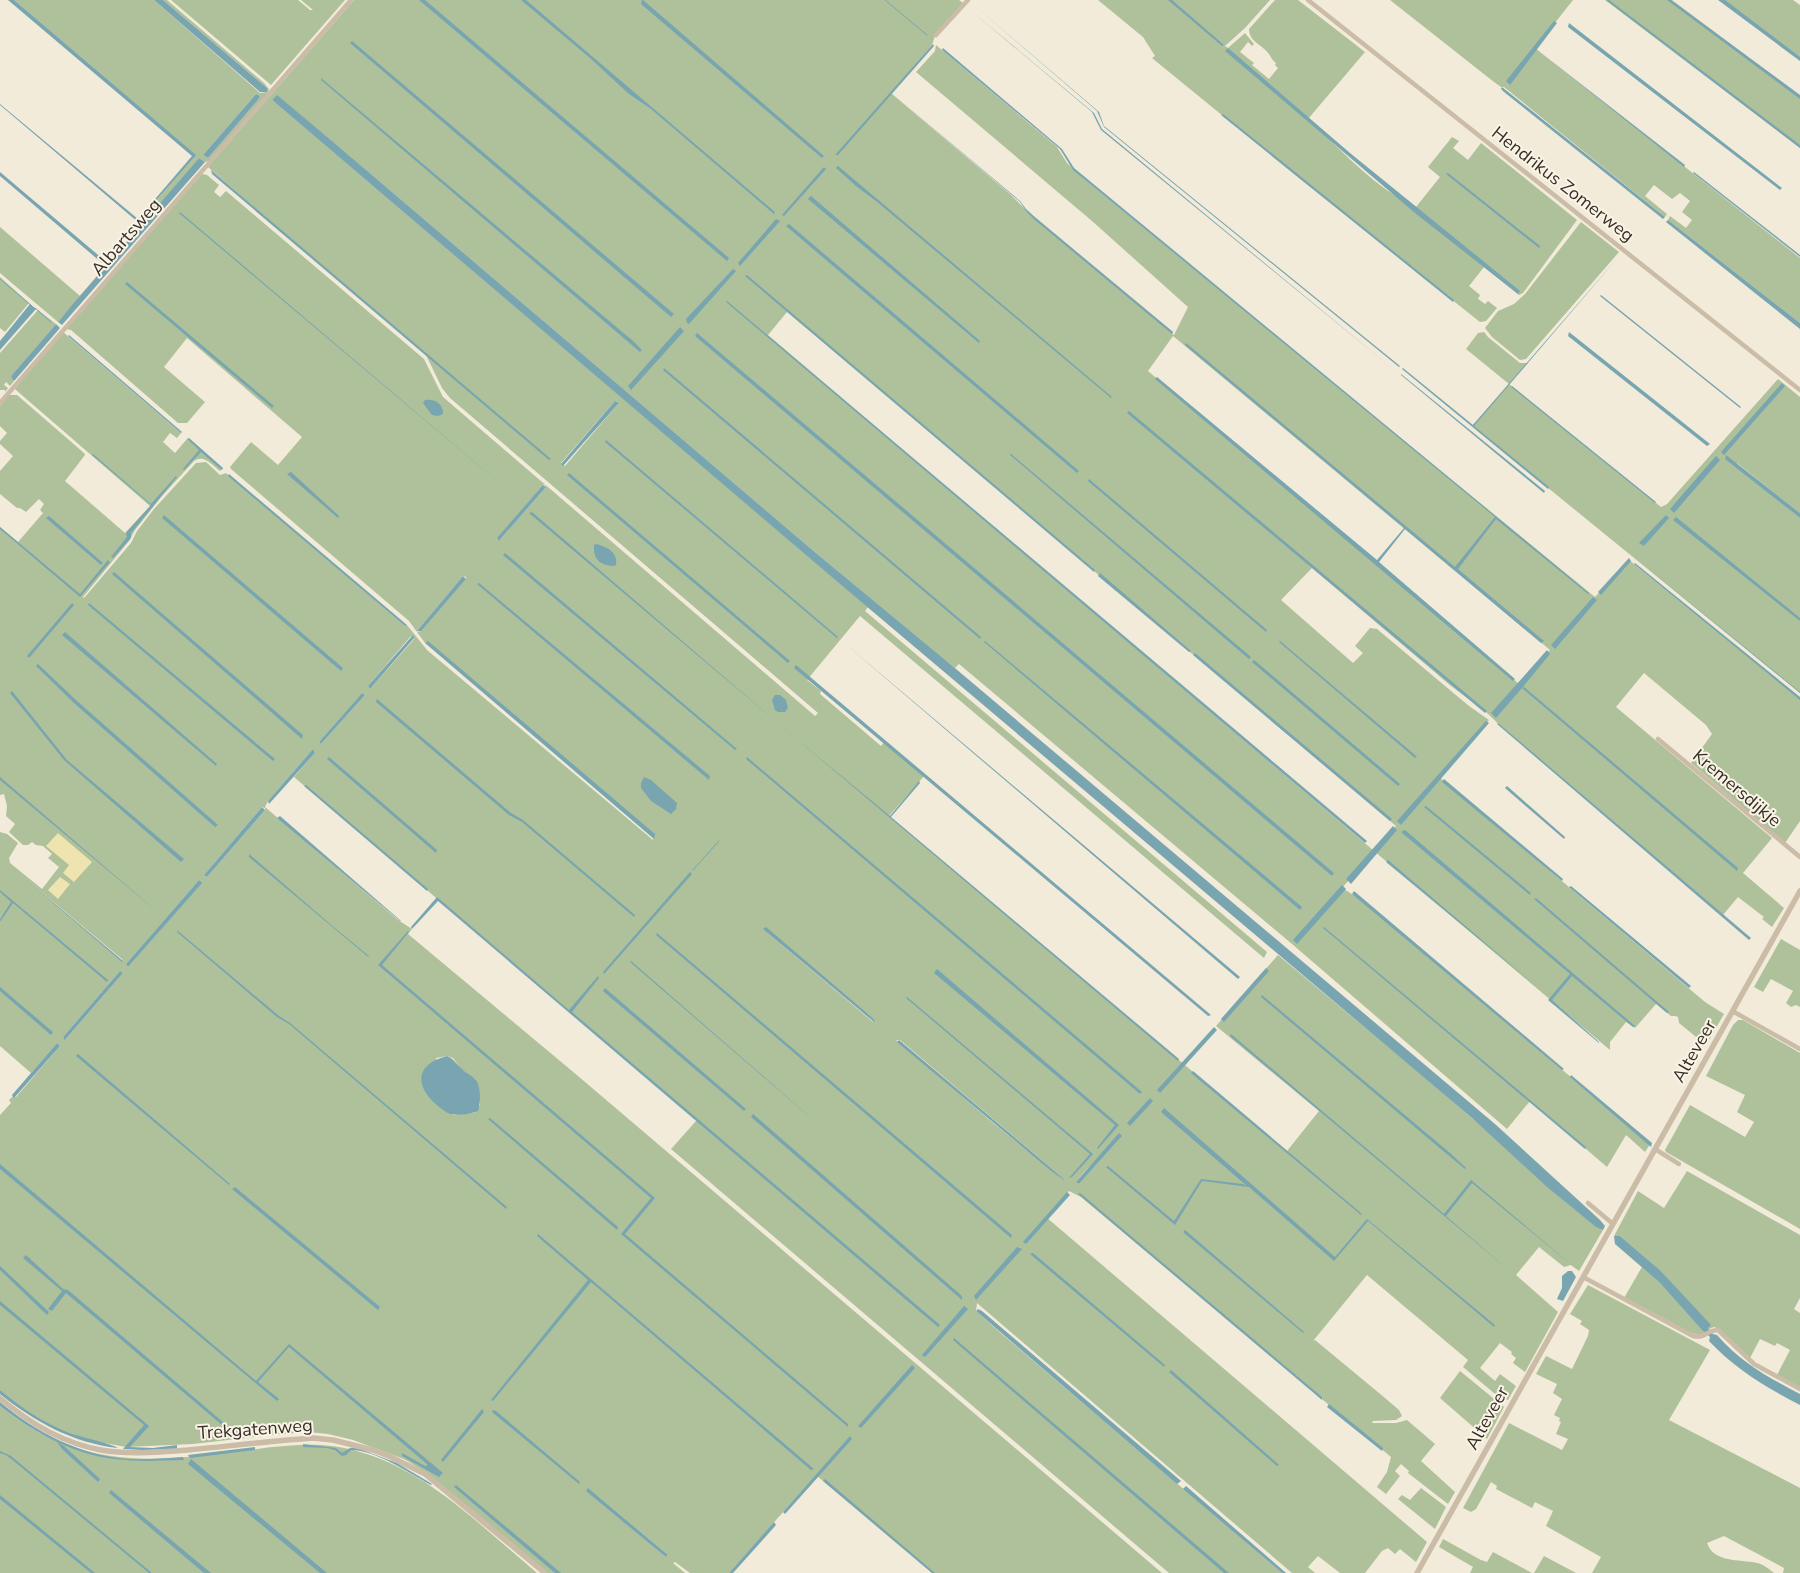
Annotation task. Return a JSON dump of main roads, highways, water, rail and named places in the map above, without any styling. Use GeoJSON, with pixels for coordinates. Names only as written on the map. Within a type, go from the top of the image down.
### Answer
{"type":"FeatureCollection","features":[{"type":"Feature","properties":{"kind":"water"},"geometry":{"type":"Polygon","coordinates":[[[8,0],[14,0],[196,155],[139,220],[139,223],[0,104],[138,219],[192,156],[8,0]]]}},
{"type":"Feature","properties":{"kind":"water"},"geometry":{"type":"Polygon","coordinates":[[[154,0],[163,0],[267,88],[267,92],[260,92],[154,0]]]}},
{"type":"Feature","properties":{"kind":"water"},"geometry":{"type":"Polygon","coordinates":[[[419,0],[425,0],[729,258],[727,261],[419,0]]]}},
{"type":"Feature","properties":{"kind":"water"},"geometry":{"type":"Polygon","coordinates":[[[521,0],[526,0],[775,212],[774,214],[651,109],[629,94],[590,58],[521,0]]]}},
{"type":"Feature","properties":{"kind":"water"},"geometry":{"type":"Polygon","coordinates":[[[642,0],[824,156],[822,158],[641,4],[642,0]]]}},
{"type":"Feature","properties":{"kind":"water"},"geometry":{"type":"Polygon","coordinates":[[[1168,0],[1172,0],[1224,45],[1222,46],[1168,0]]]}},
{"type":"Feature","properties":{"kind":"water"},"geometry":{"type":"Polygon","coordinates":[[[1606,0],[1609,0],[1800,145],[1800,148],[1606,0]]]}},
{"type":"Feature","properties":{"kind":"water"},"geometry":{"type":"Polygon","coordinates":[[[1667,0],[1671,0],[1800,95],[1800,99],[1667,0]]]}},
{"type":"Feature","properties":{"kind":"water"},"geometry":{"type":"Polygon","coordinates":[[[1718,0],[1725,0],[1800,57],[1800,61],[1718,0]]]}},
{"type":"Feature","properties":{"kind":"water"},"geometry":{"type":"Polygon","coordinates":[[[974,5],[1099,112],[1104,126],[1400,366],[1104,127],[1097,111],[974,5]]]}},
{"type":"Feature","properties":{"kind":"water"},"geometry":{"type":"Polygon","coordinates":[[[970,10],[1094,113],[1102,129],[1393,369],[1101,130],[1092,112],[970,10]]]}},
{"type":"Feature","properties":{"kind":"water"},"geometry":{"type":"Polygon","coordinates":[[[1554,21],[1557,23],[1510,85],[1506,81],[1554,21]]]}},
{"type":"Feature","properties":{"kind":"water"},"geometry":{"type":"Polygon","coordinates":[[[1569,23],[1782,188],[1780,190],[1568,27],[1569,23]]]}},
{"type":"Feature","properties":{"kind":"water"},"geometry":{"type":"Polygon","coordinates":[[[352,41],[674,314],[671,317],[350,43],[352,41]]]}},
{"type":"Feature","properties":{"kind":"water"},"geometry":{"type":"Polygon","coordinates":[[[933,44],[934,46],[838,155],[835,155],[933,44]]]}},
{"type":"Feature","properties":{"kind":"water"},"geometry":{"type":"Polygon","coordinates":[[[943,48],[1062,149],[1074,168],[1589,593],[1496,519],[1458,569],[1544,641],[1541,643],[1405,529],[1379,562],[1515,679],[1513,681],[1155,379],[1157,377],[1377,560],[1404,528],[1185,345],[1186,343],[1455,567],[1495,517],[1073,170],[1060,149],[942,50],[943,48]]]}},
{"type":"Feature","properties":{"kind":"water"},"geometry":{"type":"Polygon","coordinates":[[[1228,48],[1350,153],[1520,291],[1518,294],[1415,213],[1225,51],[1228,48]]]}},
{"type":"Feature","properties":{"kind":"water"},"geometry":{"type":"Polygon","coordinates":[[[1545,56],[1685,165],[1684,167],[1545,56]]]}},
{"type":"Feature","properties":{"kind":"water"},"geometry":{"type":"Polygon","coordinates":[[[321,78],[642,350],[640,352],[321,80],[321,78]]]}},
{"type":"Feature","properties":{"kind":"water"},"geometry":{"type":"Polygon","coordinates":[[[1502,87],[1665,217],[1663,219],[1504,92],[1501,89],[1502,87]]]}},
{"type":"Feature","properties":{"kind":"water"},"geometry":{"type":"Polygon","coordinates":[[[256,94],[260,96],[258,100],[208,158],[203,155],[256,94]]]}},
{"type":"Feature","properties":{"kind":"water"},"geometry":{"type":"Polygon","coordinates":[[[277,95],[816,553],[1495,1124],[1600,1220],[1605,1226],[1603,1230],[1596,1227],[1547,1187],[1472,1118],[846,589],[272,100],[277,95]]]}},
{"type":"Feature","properties":{"kind":"water"},"geometry":{"type":"Polygon","coordinates":[[[901,101],[1020,201],[1036,218],[1173,332],[1172,334],[1035,220],[1020,202],[901,101]]]}},
{"type":"Feature","properties":{"kind":"water"},"geometry":{"type":"Polygon","coordinates":[[[1223,114],[1454,300],[1453,302],[1221,115],[1223,114]]]}},
{"type":"Feature","properties":{"kind":"water"},"geometry":{"type":"Polygon","coordinates":[[[199,158],[205,162],[62,325],[58,322],[72,305],[199,158]]]}},
{"type":"Feature","properties":{"kind":"water"},"geometry":{"type":"Polygon","coordinates":[[[838,166],[1112,397],[856,186],[836,168],[838,166]]]}},
{"type":"Feature","properties":{"kind":"water"},"geometry":{"type":"Polygon","coordinates":[[[824,167],[826,169],[784,216],[782,215],[824,167]]]}},
{"type":"Feature","properties":{"kind":"water"},"geometry":{"type":"Polygon","coordinates":[[[211,170],[551,459],[549,460],[212,174],[211,170]]]}},
{"type":"Feature","properties":{"kind":"water"},"geometry":{"type":"Polygon","coordinates":[[[0,172],[104,260],[102,263],[0,176],[0,172]]]}},
{"type":"Feature","properties":{"kind":"water"},"geometry":{"type":"Polygon","coordinates":[[[1448,173],[1540,246],[1539,248],[1446,174],[1448,173]]]}},
{"type":"Feature","properties":{"kind":"water"},"geometry":{"type":"Polygon","coordinates":[[[1693,173],[1800,255],[1800,257],[1693,173]]]}},
{"type":"Feature","properties":{"kind":"water"},"geometry":{"type":"Polygon","coordinates":[[[811,196],[980,341],[979,343],[808,199],[811,196]]]}},
{"type":"Feature","properties":{"kind":"water"},"geometry":{"type":"Polygon","coordinates":[[[180,212],[523,503],[179,213],[180,212]]]}},
{"type":"Feature","properties":{"kind":"water"},"geometry":{"type":"Polygon","coordinates":[[[776,219],[780,221],[740,266],[738,263],[776,219]]]}},
{"type":"Feature","properties":{"kind":"water"},"geometry":{"type":"Polygon","coordinates":[[[1668,220],[1800,323],[1800,329],[1666,222],[1668,220]]]}},
{"type":"Feature","properties":{"kind":"water"},"geometry":{"type":"Polygon","coordinates":[[[789,224],[1079,471],[1077,473],[786,226],[789,224]]]}},
{"type":"Feature","properties":{"kind":"water"},"geometry":{"type":"Polygon","coordinates":[[[1621,254],[1474,426],[1549,487],[1548,489],[1402,369],[1473,425],[1621,254]]]}},
{"type":"Feature","properties":{"kind":"water"},"geometry":{"type":"Polygon","coordinates":[[[733,269],[736,271],[689,324],[687,323],[686,319],[733,269]]]}},
{"type":"Feature","properties":{"kind":"water"},"geometry":{"type":"Polygon","coordinates":[[[747,275],[1095,570],[1094,572],[745,276],[747,275]]]}},
{"type":"Feature","properties":{"kind":"water"},"geometry":{"type":"Polygon","coordinates":[[[127,282],[274,406],[272,408],[125,284],[127,282]]]}},
{"type":"Feature","properties":{"kind":"water"},"geometry":{"type":"Polygon","coordinates":[[[1601,295],[1741,407],[1600,296],[1601,295]]]}},
{"type":"Feature","properties":{"kind":"water"},"geometry":{"type":"Polygon","coordinates":[[[727,301],[1367,841],[1365,843],[727,301]]]}},
{"type":"Feature","properties":{"kind":"water"},"geometry":{"type":"Polygon","coordinates":[[[30,304],[36,309],[0,350],[0,341],[30,304]]]}},
{"type":"Feature","properties":{"kind":"water"},"geometry":{"type":"Polygon","coordinates":[[[56,324],[60,328],[13,380],[11,376],[56,324]]]}},
{"type":"Feature","properties":{"kind":"water"},"geometry":{"type":"Polygon","coordinates":[[[680,327],[684,331],[631,390],[628,386],[680,327]]]}},
{"type":"Feature","properties":{"kind":"water"},"geometry":{"type":"Polygon","coordinates":[[[1569,332],[1710,444],[1707,446],[1568,336],[1569,332]]]}},
{"type":"Feature","properties":{"kind":"water"},"geometry":{"type":"Polygon","coordinates":[[[697,333],[1334,873],[1332,876],[695,336],[697,333]]]}},
{"type":"Feature","properties":{"kind":"water"},"geometry":{"type":"Polygon","coordinates":[[[69,335],[182,432],[68,336],[69,335]]]}},
{"type":"Feature","properties":{"kind":"water"},"geometry":{"type":"Polygon","coordinates":[[[664,368],[981,637],[980,639],[663,370],[664,368]]]}},
{"type":"Feature","properties":{"kind":"water"},"geometry":{"type":"Polygon","coordinates":[[[1401,375],[1545,491],[1544,493],[1401,375]]]}},
{"type":"Feature","properties":{"kind":"water"},"geometry":{"type":"Polygon","coordinates":[[[1782,383],[1785,386],[1724,455],[1721,452],[1782,383]]]}},
{"type":"Feature","properties":{"kind":"water"},"geometry":{"type":"Polygon","coordinates":[[[1512,386],[1656,502],[1511,387],[1512,386]]]}},
{"type":"Feature","properties":{"kind":"water"},"geometry":{"type":"Polygon","coordinates":[[[425,400],[432,400],[440,404],[443,414],[438,416],[432,415],[423,403],[425,400]]]}},
{"type":"Feature","properties":{"kind":"water"},"geometry":{"type":"Polygon","coordinates":[[[615,401],[618,404],[563,466],[561,464],[615,401]]]}},
{"type":"Feature","properties":{"kind":"water"},"geometry":{"type":"Polygon","coordinates":[[[1129,411],[1487,711],[1485,713],[1127,413],[1129,411]]]}},
{"type":"Feature","properties":{"kind":"water"},"geometry":{"type":"Polygon","coordinates":[[[189,438],[223,468],[222,470],[201,452],[184,470],[199,450],[187,439],[189,438]]]}},
{"type":"Feature","properties":{"kind":"water"},"geometry":{"type":"Polygon","coordinates":[[[606,440],[837,636],[838,639],[605,442],[606,440]]]}},
{"type":"Feature","properties":{"kind":"water"},"geometry":{"type":"Polygon","coordinates":[[[93,454],[151,504],[177,477],[131,533],[131,538],[113,558],[111,557],[127,537],[126,533],[151,505],[93,454]]]}},
{"type":"Feature","properties":{"kind":"water"},"geometry":{"type":"Polygon","coordinates":[[[1011,454],[1251,657],[1249,659],[1011,454]]]}},
{"type":"Feature","properties":{"kind":"water"},"geometry":{"type":"Polygon","coordinates":[[[1726,455],[1800,513],[1800,518],[1725,459],[1726,455]]]}},
{"type":"Feature","properties":{"kind":"water"},"geometry":{"type":"Polygon","coordinates":[[[1716,456],[1720,460],[1674,513],[1670,509],[1716,456]]]}},
{"type":"Feature","properties":{"kind":"water"},"geometry":{"type":"Polygon","coordinates":[[[291,472],[339,516],[338,518],[287,474],[291,472]]]}},
{"type":"Feature","properties":{"kind":"water"},"geometry":{"type":"Polygon","coordinates":[[[569,473],[790,661],[788,663],[567,475],[569,473]]]}},
{"type":"Feature","properties":{"kind":"water"},"geometry":{"type":"Polygon","coordinates":[[[229,474],[407,625],[405,626],[228,476],[229,474]]]}},
{"type":"Feature","properties":{"kind":"water"},"geometry":{"type":"Polygon","coordinates":[[[1089,479],[1267,630],[1266,632],[1088,481],[1089,479]]]}},
{"type":"Feature","properties":{"kind":"water"},"geometry":{"type":"Polygon","coordinates":[[[543,485],[546,487],[499,541],[497,538],[543,485]]]}},
{"type":"Feature","properties":{"kind":"water"},"geometry":{"type":"Polygon","coordinates":[[[532,512],[777,722],[529,513],[532,512]]]}},
{"type":"Feature","properties":{"kind":"water"},"geometry":{"type":"Polygon","coordinates":[[[164,515],[343,668],[341,671],[162,518],[164,515]]]}},
{"type":"Feature","properties":{"kind":"water"},"geometry":{"type":"Polygon","coordinates":[[[1666,515],[1669,518],[1644,546],[1639,543],[1666,515]]]}},
{"type":"Feature","properties":{"kind":"water"},"geometry":{"type":"Polygon","coordinates":[[[49,516],[103,563],[101,565],[46,518],[49,516]]]}},
{"type":"Feature","properties":{"kind":"water"},"geometry":{"type":"Polygon","coordinates":[[[1676,517],[1800,618],[1800,621],[1673,520],[1676,517]]]}},
{"type":"Feature","properties":{"kind":"water"},"geometry":{"type":"Polygon","coordinates":[[[0,527],[80,594],[108,560],[110,562],[80,597],[0,529],[0,527]]]}},
{"type":"Feature","properties":{"kind":"water"},"geometry":{"type":"Polygon","coordinates":[[[596,544],[613,553],[616,565],[598,561],[594,550],[594,545],[596,544]]]}},
{"type":"Feature","properties":{"kind":"water"},"geometry":{"type":"Polygon","coordinates":[[[505,553],[737,749],[735,750],[503,555],[505,553]]]}},
{"type":"Feature","properties":{"kind":"water"},"geometry":{"type":"Polygon","coordinates":[[[1629,558],[1631,561],[1601,595],[1598,592],[1629,558]]]}},
{"type":"Feature","properties":{"kind":"water"},"geometry":{"type":"Polygon","coordinates":[[[1636,559],[1800,692],[1800,693],[1636,559]]]}},
{"type":"Feature","properties":{"kind":"water"},"geometry":{"type":"Polygon","coordinates":[[[1634,564],[1800,697],[1800,700],[1634,564]]]}},
{"type":"Feature","properties":{"kind":"water"},"geometry":{"type":"Polygon","coordinates":[[[114,572],[303,735],[302,739],[112,574],[114,572]]]}},
{"type":"Feature","properties":{"kind":"water"},"geometry":{"type":"Polygon","coordinates":[[[1100,573],[1191,651],[1189,652],[1098,576],[1100,573]]]}},
{"type":"Feature","properties":{"kind":"water"},"geometry":{"type":"Polygon","coordinates":[[[463,576],[466,579],[421,631],[417,631],[463,576]]]}},
{"type":"Feature","properties":{"kind":"water"},"geometry":{"type":"Polygon","coordinates":[[[479,583],[710,776],[709,780],[477,584],[479,583]]]}},
{"type":"Feature","properties":{"kind":"water"},"geometry":{"type":"Polygon","coordinates":[[[1593,597],[1597,600],[1555,649],[1551,645],[1593,597]]]}},
{"type":"Feature","properties":{"kind":"water"},"geometry":{"type":"Polygon","coordinates":[[[72,603],[74,605],[29,658],[27,656],[72,603]]]}},
{"type":"Feature","properties":{"kind":"water"},"geometry":{"type":"Polygon","coordinates":[[[89,603],[275,759],[273,761],[88,605],[89,603]]]}},
{"type":"Feature","properties":{"kind":"water"},"geometry":{"type":"Polygon","coordinates":[[[65,632],[217,764],[216,766],[62,635],[65,632]]]}},
{"type":"Feature","properties":{"kind":"water"},"geometry":{"type":"Polygon","coordinates":[[[413,635],[414,638],[370,689],[368,686],[413,635]]]}},
{"type":"Feature","properties":{"kind":"water"},"geometry":{"type":"Polygon","coordinates":[[[428,641],[655,834],[654,839],[425,643],[428,641]]]}},
{"type":"Feature","properties":{"kind":"water"},"geometry":{"type":"Polygon","coordinates":[[[1280,641],[1417,757],[1415,758],[1280,641]]]}},
{"type":"Feature","properties":{"kind":"water"},"geometry":{"type":"Polygon","coordinates":[[[843,642],[1240,977],[1238,979],[843,642]]]}},
{"type":"Feature","properties":{"kind":"water"},"geometry":{"type":"Polygon","coordinates":[[[984,642],[1302,907],[1300,910],[984,642]]]}},
{"type":"Feature","properties":{"kind":"water"},"geometry":{"type":"Polygon","coordinates":[[[1547,650],[1550,654],[1496,718],[1491,713],[1547,650]]]}},
{"type":"Feature","properties":{"kind":"water"},"geometry":{"type":"Polygon","coordinates":[[[1195,653],[1392,819],[1390,821],[1193,655],[1195,653]]]}},
{"type":"Feature","properties":{"kind":"water"},"geometry":{"type":"Polygon","coordinates":[[[1254,660],[1400,784],[1398,786],[1252,662],[1254,660]]]}},
{"type":"Feature","properties":{"kind":"water"},"geometry":{"type":"Polygon","coordinates":[[[38,664],[77,701],[218,825],[215,827],[74,703],[36,666],[38,664]]]}},
{"type":"Feature","properties":{"kind":"water"},"geometry":{"type":"Polygon","coordinates":[[[796,665],[1211,1015],[1208,1016],[794,668],[796,665]]]}},
{"type":"Feature","properties":{"kind":"water"},"geometry":{"type":"Polygon","coordinates":[[[1524,687],[1738,868],[1737,871],[1522,688],[1524,687]]]}},
{"type":"Feature","properties":{"kind":"water"},"geometry":{"type":"Polygon","coordinates":[[[12,691],[67,760],[184,859],[181,862],[64,760],[10,693],[12,691]]]}},
{"type":"Feature","properties":{"kind":"water"},"geometry":{"type":"Polygon","coordinates":[[[362,693],[365,695],[321,744],[319,742],[362,693]]]}},
{"type":"Feature","properties":{"kind":"water"},"geometry":{"type":"Polygon","coordinates":[[[775,695],[780,695],[786,700],[788,708],[785,712],[775,710],[772,700],[775,695]]]}},
{"type":"Feature","properties":{"kind":"water"},"geometry":{"type":"Polygon","coordinates":[[[377,699],[635,915],[634,917],[522,822],[509,815],[376,702],[377,699]]]}},
{"type":"Feature","properties":{"kind":"water"},"geometry":{"type":"Polygon","coordinates":[[[1486,721],[1489,723],[1401,825],[1397,821],[1486,721]]]}},
{"type":"Feature","properties":{"kind":"water"},"geometry":{"type":"Polygon","coordinates":[[[1498,723],[1751,938],[1749,940],[1498,723]]]}},
{"type":"Feature","properties":{"kind":"water"},"geometry":{"type":"Polygon","coordinates":[[[795,738],[890,816],[919,781],[920,783],[891,817],[1179,1059],[1178,1061],[795,738]]]}},
{"type":"Feature","properties":{"kind":"water"},"geometry":{"type":"Polygon","coordinates":[[[313,749],[315,753],[269,804],[268,801],[313,749]]]}},
{"type":"Feature","properties":{"kind":"water"},"geometry":{"type":"Polygon","coordinates":[[[329,757],[437,850],[436,853],[327,759],[329,757]]]}},
{"type":"Feature","properties":{"kind":"water"},"geometry":{"type":"Polygon","coordinates":[[[747,757],[1142,1092],[1140,1094],[746,759],[747,757]]]}},
{"type":"Feature","properties":{"kind":"water"},"geometry":{"type":"Polygon","coordinates":[[[0,777],[161,915],[0,780],[0,777]]]}},
{"type":"Feature","properties":{"kind":"water"},"geometry":{"type":"Polygon","coordinates":[[[644,777],[651,780],[677,803],[676,809],[671,814],[651,801],[641,788],[644,777]]]}},
{"type":"Feature","properties":{"kind":"water"},"geometry":{"type":"Polygon","coordinates":[[[1444,779],[1563,879],[1562,881],[1442,782],[1444,779]]]}},
{"type":"Feature","properties":{"kind":"water"},"geometry":{"type":"Polygon","coordinates":[[[306,785],[428,889],[427,891],[304,786],[306,785]]]}},
{"type":"Feature","properties":{"kind":"water"},"geometry":{"type":"Polygon","coordinates":[[[1507,786],[1565,837],[1564,839],[1505,788],[1507,786]]]}},
{"type":"Feature","properties":{"kind":"water"},"geometry":{"type":"Polygon","coordinates":[[[1426,806],[1531,893],[1530,895],[1424,807],[1426,806]]]}},
{"type":"Feature","properties":{"kind":"water"},"geometry":{"type":"Polygon","coordinates":[[[262,807],[265,810],[207,877],[204,875],[262,807]]]}},
{"type":"Feature","properties":{"kind":"water"},"geometry":{"type":"Polygon","coordinates":[[[280,816],[401,921],[277,818],[280,816]]]}},
{"type":"Feature","properties":{"kind":"water"},"geometry":{"type":"Polygon","coordinates":[[[1393,826],[1397,830],[1351,884],[1346,879],[1393,826]]]}},
{"type":"Feature","properties":{"kind":"water"},"geometry":{"type":"Polygon","coordinates":[[[1405,830],[1635,1026],[1633,1027],[1572,976],[1552,1000],[1599,1043],[1548,1000],[1570,974],[1401,832],[1405,830]]]}},
{"type":"Feature","properties":{"kind":"water"},"geometry":{"type":"Polygon","coordinates":[[[249,854],[370,957],[367,956],[249,857],[249,854]]]}},
{"type":"Feature","properties":{"kind":"water"},"geometry":{"type":"Polygon","coordinates":[[[1388,860],[1542,991],[1386,862],[1388,860]]]}},
{"type":"Feature","properties":{"kind":"water"},"geometry":{"type":"Polygon","coordinates":[[[10,866],[123,961],[122,962],[10,866]]]}},
{"type":"Feature","properties":{"kind":"water"},"geometry":{"type":"Polygon","coordinates":[[[690,872],[692,874],[604,974],[603,972],[690,872]]]}},
{"type":"Feature","properties":{"kind":"water"},"geometry":{"type":"Polygon","coordinates":[[[199,880],[202,883],[128,967],[126,964],[199,880]]]}},
{"type":"Feature","properties":{"kind":"water"},"geometry":{"type":"Polygon","coordinates":[[[1342,885],[1346,889],[1297,944],[1293,940],[1342,885]]]}},
{"type":"Feature","properties":{"kind":"water"},"geometry":{"type":"Polygon","coordinates":[[[1571,886],[1691,986],[1689,988],[1569,887],[1571,886]]]}},
{"type":"Feature","properties":{"kind":"water"},"geometry":{"type":"Polygon","coordinates":[[[0,890],[108,980],[107,982],[13,903],[0,922],[11,902],[0,890]]]}},
{"type":"Feature","properties":{"kind":"water"},"geometry":{"type":"Polygon","coordinates":[[[1354,891],[1564,1069],[1562,1070],[1352,894],[1354,891]]]}},
{"type":"Feature","properties":{"kind":"water"},"geometry":{"type":"Polygon","coordinates":[[[437,897],[569,1010],[598,976],[599,978],[572,1012],[940,1325],[938,1327],[438,901],[412,929],[411,927],[437,897]]]}},
{"type":"Feature","properties":{"kind":"water"},"geometry":{"type":"Polygon","coordinates":[[[1536,898],[1669,1012],[1667,1013],[1534,899],[1536,898]]]}},
{"type":"Feature","properties":{"kind":"water"},"geometry":{"type":"Polygon","coordinates":[[[766,927],[875,1020],[874,1022],[763,929],[766,927]]]}},
{"type":"Feature","properties":{"kind":"water"},"geometry":{"type":"Polygon","coordinates":[[[1323,928],[1586,1147],[1585,1149],[1323,928]]]}},
{"type":"Feature","properties":{"kind":"water"},"geometry":{"type":"Polygon","coordinates":[[[178,931],[279,1016],[290,1023],[507,1207],[506,1209],[289,1024],[277,1017],[178,931]]]}},
{"type":"Feature","properties":{"kind":"water"},"geometry":{"type":"Polygon","coordinates":[[[408,931],[382,965],[655,1198],[625,1234],[848,1424],[848,1427],[621,1234],[651,1198],[378,965],[408,931]]]}},
{"type":"Feature","properties":{"kind":"water"},"geometry":{"type":"Polygon","coordinates":[[[657,933],[1012,1235],[1011,1238],[656,935],[657,933]]]}},
{"type":"Feature","properties":{"kind":"water"},"geometry":{"type":"Polygon","coordinates":[[[631,961],[825,1130],[630,962],[631,961]]]}},
{"type":"Feature","properties":{"kind":"water"},"geometry":{"type":"Polygon","coordinates":[[[1266,968],[1269,971],[1224,1022],[1221,1019],[1266,968]]]}},
{"type":"Feature","properties":{"kind":"water"},"geometry":{"type":"Polygon","coordinates":[[[937,969],[1119,1125],[1098,1149],[1115,1125],[934,973],[937,969]]]}},
{"type":"Feature","properties":{"kind":"water"},"geometry":{"type":"Polygon","coordinates":[[[120,971],[123,973],[65,1040],[63,1037],[120,971]]]}},
{"type":"Feature","properties":{"kind":"water"},"geometry":{"type":"Polygon","coordinates":[[[0,987],[53,1032],[51,1035],[0,991],[0,987]]]}},
{"type":"Feature","properties":{"kind":"water"},"geometry":{"type":"Polygon","coordinates":[[[605,988],[746,1109],[744,1111],[603,991],[605,988]]]}},
{"type":"Feature","properties":{"kind":"water"},"geometry":{"type":"Polygon","coordinates":[[[1262,995],[1466,1168],[1442,1150],[1261,997],[1262,995]]]}},
{"type":"Feature","properties":{"kind":"water"},"geometry":{"type":"Polygon","coordinates":[[[907,997],[1093,1154],[1072,1177],[1069,1178],[1090,1154],[907,997]]]}},
{"type":"Feature","properties":{"kind":"water"},"geometry":{"type":"Polygon","coordinates":[[[1214,1027],[1217,1030],[1160,1093],[1157,1090],[1214,1027]]]}},
{"type":"Feature","properties":{"kind":"water"},"geometry":{"type":"Polygon","coordinates":[[[1231,1034],[1444,1214],[1471,1180],[1579,1271],[1472,1183],[1446,1216],[1511,1272],[1230,1036],[1231,1034]]]}},
{"type":"Feature","properties":{"kind":"water"},"geometry":{"type":"Polygon","coordinates":[[[899,1040],[1064,1179],[1065,1181],[897,1042],[899,1040]]]}},
{"type":"Feature","properties":{"kind":"water"},"geometry":{"type":"Polygon","coordinates":[[[57,1043],[60,1046],[14,1098],[12,1095],[57,1043]]]}},
{"type":"Feature","properties":{"kind":"water"},"geometry":{"type":"Polygon","coordinates":[[[78,1054],[230,1184],[76,1056],[78,1054]]]}},
{"type":"Feature","properties":{"kind":"water"},"geometry":{"type":"Polygon","coordinates":[[[447,1056],[477,1082],[480,1094],[478,1111],[454,1115],[444,1111],[425,1091],[422,1084],[424,1070],[429,1064],[447,1056]]]}},
{"type":"Feature","properties":{"kind":"water"},"geometry":{"type":"Polygon","coordinates":[[[1193,1071],[1362,1214],[1191,1073],[1193,1071]]]}},
{"type":"Feature","properties":{"kind":"water"},"geometry":{"type":"Polygon","coordinates":[[[1571,1075],[1652,1143],[1651,1147],[1570,1077],[1571,1075]]]}},
{"type":"Feature","properties":{"kind":"water"},"geometry":{"type":"Polygon","coordinates":[[[1150,1098],[1153,1101],[1130,1126],[1127,1123],[1150,1098]]]}},
{"type":"Feature","properties":{"kind":"water"},"geometry":{"type":"Polygon","coordinates":[[[1164,1108],[1335,1257],[1367,1219],[1495,1325],[1494,1327],[1368,1221],[1334,1261],[1249,1187],[1202,1181],[1175,1225],[1106,1167],[1108,1166],[1174,1221],[1201,1179],[1247,1186],[1161,1112],[1164,1108]]]}},
{"type":"Feature","properties":{"kind":"water"},"geometry":{"type":"Polygon","coordinates":[[[753,1114],[962,1296],[962,1300],[751,1117],[753,1114]]]}},
{"type":"Feature","properties":{"kind":"water"},"geometry":{"type":"Polygon","coordinates":[[[490,1118],[618,1227],[617,1230],[488,1119],[490,1118]]]}},
{"type":"Feature","properties":{"kind":"water"},"geometry":{"type":"Polygon","coordinates":[[[1119,1133],[1122,1136],[1079,1184],[1076,1182],[1119,1133]]]}},
{"type":"Feature","properties":{"kind":"water"},"geometry":{"type":"Polygon","coordinates":[[[0,1164],[256,1381],[289,1344],[443,1473],[439,1477],[402,1456],[402,1453],[425,1466],[428,1465],[289,1347],[258,1382],[279,1399],[277,1401],[0,1169],[0,1164]]]}},
{"type":"Feature","properties":{"kind":"water"},"geometry":{"type":"Polygon","coordinates":[[[235,1187],[380,1307],[378,1310],[232,1189],[235,1187]]]}},
{"type":"Feature","properties":{"kind":"water"},"geometry":{"type":"Polygon","coordinates":[[[1067,1192],[1070,1195],[1026,1244],[1023,1242],[1067,1192]]]}},
{"type":"Feature","properties":{"kind":"water"},"geometry":{"type":"Polygon","coordinates":[[[1080,1193],[1322,1397],[1322,1400],[1078,1194],[1080,1193]]]}},
{"type":"Feature","properties":{"kind":"water"},"geometry":{"type":"Polygon","coordinates":[[[1185,1230],[1304,1332],[1183,1232],[1185,1230]]]}},
{"type":"Feature","properties":{"kind":"water"},"geometry":{"type":"Polygon","coordinates":[[[538,1234],[814,1469],[811,1470],[591,1282],[493,1401],[491,1400],[588,1280],[537,1236],[538,1234]]]}},
{"type":"Feature","properties":{"kind":"water"},"geometry":{"type":"Polygon","coordinates":[[[1614,1236],[1620,1236],[1660,1270],[1711,1325],[1708,1328],[1713,1334],[1717,1335],[1736,1354],[1766,1375],[1800,1394],[1800,1405],[1752,1377],[1719,1351],[1709,1341],[1710,1337],[1659,1282],[1615,1244],[1614,1236]]]}},
{"type":"Feature","properties":{"kind":"water"},"geometry":{"type":"Polygon","coordinates":[[[1017,1247],[1022,1249],[976,1300],[974,1296],[1017,1247]]]}},
{"type":"Feature","properties":{"kind":"water"},"geometry":{"type":"Polygon","coordinates":[[[1033,1253],[1165,1365],[1164,1367],[1030,1254],[1033,1253]]]}},
{"type":"Feature","properties":{"kind":"water"},"geometry":{"type":"Polygon","coordinates":[[[26,1255],[63,1289],[68,1290],[237,1434],[235,1436],[66,1293],[52,1311],[48,1309],[62,1291],[23,1258],[26,1255]]]}},
{"type":"Feature","properties":{"kind":"water"},"geometry":{"type":"Polygon","coordinates":[[[0,1266],[49,1312],[47,1315],[0,1270],[0,1266]]]}},
{"type":"Feature","properties":{"kind":"water"},"geometry":{"type":"Polygon","coordinates":[[[1568,1271],[1572,1271],[1576,1277],[1563,1301],[1557,1299],[1562,1288],[1562,1276],[1568,1271]]]}},
{"type":"Feature","properties":{"kind":"water"},"geometry":{"type":"Polygon","coordinates":[[[0,1301],[149,1426],[130,1447],[153,1448],[177,1445],[177,1449],[123,1449],[144,1425],[0,1305],[0,1301]]]}},
{"type":"Feature","properties":{"kind":"water"},"geometry":{"type":"Polygon","coordinates":[[[964,1306],[968,1309],[925,1357],[922,1355],[964,1306]]]}},
{"type":"Feature","properties":{"kind":"water"},"geometry":{"type":"Polygon","coordinates":[[[978,1309],[1181,1481],[1177,1484],[976,1311],[978,1309]]]}},
{"type":"Feature","properties":{"kind":"water"},"geometry":{"type":"Polygon","coordinates":[[[954,1338],[1229,1573],[1224,1573],[953,1340],[954,1338]]]}},
{"type":"Feature","properties":{"kind":"water"},"geometry":{"type":"Polygon","coordinates":[[[912,1365],[915,1368],[861,1428],[858,1426],[912,1365]]]}},
{"type":"Feature","properties":{"kind":"water"},"geometry":{"type":"Polygon","coordinates":[[[1171,1370],[1279,1465],[1277,1466],[1169,1372],[1171,1370]]]}},
{"type":"Feature","properties":{"kind":"water"},"geometry":{"type":"Polygon","coordinates":[[[0,1390],[25,1409],[51,1425],[118,1448],[86,1441],[55,1430],[13,1404],[0,1394],[0,1390]]]}},
{"type":"Feature","properties":{"kind":"water"},"geometry":{"type":"Polygon","coordinates":[[[0,1402],[44,1432],[77,1448],[111,1457],[149,1459],[183,1457],[184,1460],[133,1461],[92,1455],[43,1435],[0,1406],[0,1402]]]}},
{"type":"Feature","properties":{"kind":"water"},"geometry":{"type":"Polygon","coordinates":[[[1329,1404],[1383,1448],[1382,1451],[1327,1407],[1329,1404]]]}},
{"type":"Feature","properties":{"kind":"water"},"geometry":{"type":"Polygon","coordinates":[[[482,1409],[484,1412],[443,1462],[441,1460],[482,1409]]]}},
{"type":"Feature","properties":{"kind":"water"},"geometry":{"type":"Polygon","coordinates":[[[493,1410],[580,1482],[579,1484],[492,1412],[493,1410]]]}},
{"type":"Feature","properties":{"kind":"water"},"geometry":{"type":"Polygon","coordinates":[[[850,1436],[852,1439],[785,1514],[783,1512],[850,1436]]]}},
{"type":"Feature","properties":{"kind":"water"},"geometry":{"type":"Polygon","coordinates":[[[57,1442],[64,1446],[100,1479],[98,1482],[62,1449],[57,1442]]]}},
{"type":"Feature","properties":{"kind":"water"},"geometry":{"type":"Polygon","coordinates":[[[303,1444],[336,1448],[342,1453],[355,1447],[397,1463],[432,1484],[371,1454],[351,1450],[342,1456],[335,1450],[303,1447],[303,1444]]]}},
{"type":"Feature","properties":{"kind":"water"},"geometry":{"type":"Polygon","coordinates":[[[255,1447],[255,1450],[190,1458],[188,1455],[255,1447]]]}},
{"type":"Feature","properties":{"kind":"water"},"geometry":{"type":"Polygon","coordinates":[[[0,1451],[11,1456],[152,1573],[149,1573],[15,1462],[0,1453],[0,1451]]]}},
{"type":"Feature","properties":{"kind":"water"},"geometry":{"type":"Polygon","coordinates":[[[191,1459],[327,1573],[320,1573],[188,1464],[191,1459]]]}},
{"type":"Feature","properties":{"kind":"water"},"geometry":{"type":"Polygon","coordinates":[[[825,1479],[935,1573],[932,1573],[823,1481],[825,1479]]]}},
{"type":"Feature","properties":{"kind":"water"},"geometry":{"type":"Polygon","coordinates":[[[456,1485],[561,1573],[555,1573],[454,1487],[456,1485]]]}},
{"type":"Feature","properties":{"kind":"water"},"geometry":{"type":"Polygon","coordinates":[[[1186,1486],[1286,1573],[1282,1573],[1183,1489],[1186,1486]]]}},
{"type":"Feature","properties":{"kind":"water"},"geometry":{"type":"Polygon","coordinates":[[[588,1488],[668,1555],[666,1557],[586,1491],[588,1488]]]}},
{"type":"Feature","properties":{"kind":"water"},"geometry":{"type":"Polygon","coordinates":[[[111,1490],[211,1573],[204,1573],[109,1493],[111,1490]]]}},
{"type":"Feature","properties":{"kind":"water"},"geometry":{"type":"Polygon","coordinates":[[[0,1495],[95,1573],[91,1573],[0,1499],[0,1495]]]}},
{"type":"Feature","properties":{"kind":"water"},"geometry":{"type":"Polygon","coordinates":[[[774,1522],[776,1525],[733,1573],[729,1573],[774,1522]]]}},
{"type":"Feature","properties":{"kind":"waterway"},"geometry":{"type":"LineString","coordinates":[[885,0],[927,35]]}},
{"type":"Feature","properties":{"kind":"waterway"},"geometry":{"type":"LineString","coordinates":[[0,279],[32,306]]}},
{"type":"Feature","properties":{"kind":"waterway"},"geometry":{"type":"LineString","coordinates":[[35,308],[51,322]]}},
{"type":"Feature","properties":{"kind":"waterway"},"geometry":{"type":"LineString","coordinates":[[693,870],[719,841]]}}]}
